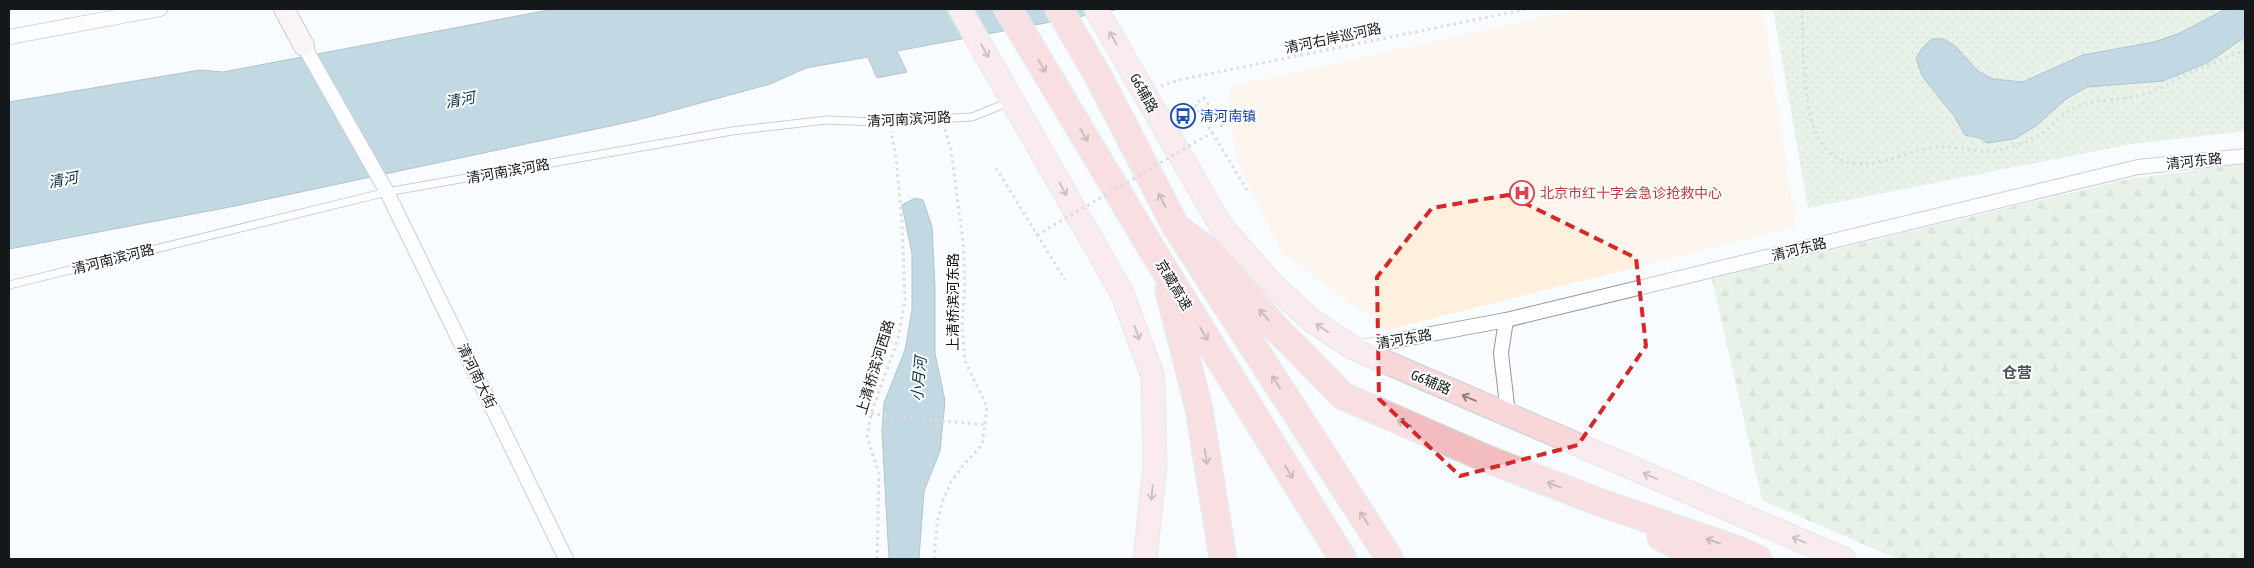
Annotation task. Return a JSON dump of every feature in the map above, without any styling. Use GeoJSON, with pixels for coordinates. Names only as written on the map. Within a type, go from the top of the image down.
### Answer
{"type":"FeatureCollection","features":[{"type":"Feature","properties":{"kind":"highway","name":"京藏高速"},"geometry":{"type":"LineString","coordinates":[[1008,9],[1162,266],[1343,559]]}},
{"type":"Feature","properties":{"kind":"highway"},"geometry":{"type":"LineString","coordinates":[[1059,9],[1098,76],[1176,227],[1390,559]]}},
{"type":"Feature","properties":{"kind":"highway"},"geometry":{"type":"LineString","coordinates":[[1176,227],[1211,253],[1274,326],[1343,396],[1487,459],[1599,502],[1758,559]]}},
{"type":"Feature","properties":{"kind":"highway"},"geometry":{"type":"LineString","coordinates":[[1162,266],[1199,409],[1223,559]]}},
{"type":"Feature","properties":{"kind":"highway"},"geometry":{"type":"LineString","coordinates":[[1599,502],[1703,559]]}},
{"type":"Feature","properties":{"kind":"main road"},"geometry":{"type":"LineString","coordinates":[[960,9],[1014,100],[1122,293],[1153,376],[1156,465],[1145,559]]}},
{"type":"Feature","properties":{"kind":"main road","name":"G6辅路"},"geometry":{"type":"LineString","coordinates":[[1096,9],[1221,226],[1273,285],[1311,320],[1353,348],[1844,559]]}},
{"type":"Feature","properties":{"kind":"street"},"geometry":{"type":"LineString","coordinates":[[9,37],[160,9]]}},
{"type":"Feature","properties":{"kind":"street"},"geometry":{"type":"LineString","coordinates":[[284,9],[304,46]]}},
{"type":"Feature","properties":{"kind":"street","name":"清河南大街"},"geometry":{"type":"LineString","coordinates":[[304,46],[387,192],[566,559]]}},
{"type":"Feature","properties":{"kind":"street","name":"清河东路"},"geometry":{"type":"LineString","coordinates":[[1353,348],[1506,320],[2138,167],[2245,156]]}},
{"type":"Feature","properties":{"kind":"street"},"geometry":{"type":"LineString","coordinates":[[1506,320],[1501,352],[1508,414]]}},
{"type":"Feature","properties":{"kind":"lane","name":"清河南滨河路"},"geometry":{"type":"LineString","coordinates":[[9,285],[387,192],[732,131],[827,120],[888,121],[972,117],[1014,100]]}},
{"type":"Feature","properties":{"kind":"path","name":"清河右岸巡河路"},"geometry":{"type":"LineString","coordinates":[[1144,92],[1179,80],[1528,9]]}},
{"type":"Feature","properties":{"kind":"path"},"geometry":{"type":"LineString","coordinates":[[1802,9],[1806,86],[1813,125],[1818,139],[1829,152],[1850,163],[1878,163],[1935,147],[1984,152],[2001,150],[2027,141],[2076,107],[2102,100],[2148,93],[2197,69],[2245,50]]}},
{"type":"Feature","properties":{"kind":"path"},"geometry":{"type":"LineString","coordinates":[[1222,127],[1204,98],[1195,104],[1248,192]]}},
{"type":"Feature","properties":{"kind":"path","name":"上清桥滨河东路"},"geometry":{"type":"LineString","coordinates":[[934,559],[937,523],[942,503],[951,482],[964,464],[982,446],[987,407],[964,361],[962,326],[963,242],[952,150],[940,118]]}},
{"type":"Feature","properties":{"kind":"path","name":"上清桥滨河西路"},"geometry":{"type":"LineString","coordinates":[[877,559],[879,473],[867,437],[871,414],[898,339],[905,300],[905,263],[897,167],[888,121]]}},
{"type":"Feature","properties":{"kind":"path"},"geometry":{"type":"LineString","coordinates":[[1037,235],[1213,132]]}},
{"type":"Feature","properties":{"kind":"path"},"geometry":{"type":"LineString","coordinates":[[996,168],[1064,280]]}},
{"type":"Feature","properties":{"kind":"path"},"geometry":{"type":"LineString","coordinates":[[871,414],[985,425]]}},
{"type":"Feature","properties":{"kind":"highlighted area"},"geometry":{"type":"Polygon","coordinates":[[[1508,195],[1636,258],[1646,346],[1578,445],[1460,476],[1379,399],[1377,277],[1432,208],[1508,195]]]}},
{"type":"Feature","properties":{"kind":"shaded area","name":"北京市红十字会急诊抢救中心"},"geometry":{"type":"Polygon","coordinates":[[[1580,9],[1763,9],[1796,227],[1387,330],[1282,253],[1236,159],[1228,87],[1580,9]]]}},
{"type":"Feature","properties":{"kind":"green space"},"geometry":{"type":"Polygon","coordinates":[[[1773,9],[2245,9],[2245,131],[2132,144],[1808,208],[1773,9]]]}},
{"type":"Feature","properties":{"kind":"green space"},"geometry":{"type":"Polygon","coordinates":[[[2245,164],[2245,558],[1897,559],[1762,500],[1712,279],[2128,179],[2245,164]]]}},
{"type":"Feature","properties":{"kind":"water","name":"清河"},"geometry":{"type":"Polygon","coordinates":[[[554,9],[1120,9],[897,51],[907,72],[877,78],[868,57],[806,68],[770,84],[638,120],[235,206],[9,249],[9,102],[200,70],[223,72],[554,9]]]}},
{"type":"Feature","properties":{"kind":"water"},"geometry":{"type":"Polygon","coordinates":[[[2226,9],[2245,9],[2245,37],[2209,62],[2163,81],[2087,87],[2066,99],[2036,126],[2014,139],[1987,143],[1980,138],[1965,135],[1954,116],[1922,76],[1916,58],[1923,47],[1932,39],[1944,39],[1956,47],[1978,71],[1993,79],[2023,82],[2083,55],[2154,42],[2178,34],[2226,9]]]}},
{"type":"Feature","properties":{"kind":"water","name":"小月河"},"geometry":{"type":"Polygon","coordinates":[[[915,198],[923,200],[932,227],[935,288],[935,353],[945,401],[940,451],[924,491],[919,559],[889,559],[882,431],[884,403],[905,350],[912,310],[912,254],[902,205],[915,198]]]}},
{"type":"Feature","properties":{"kind":"place","name":"清河南镇"},"geometry":{"type":"Point","coordinates":[1183,116]}},
{"type":"Feature","properties":{"kind":"place","name":"北京市红十字会急诊抢救中心"},"geometry":{"type":"Point","coordinates":[1522,193]}},
{"type":"Feature","properties":{"kind":"district","name":"仓营"},"geometry":{"type":"Point","coordinates":[2017,373]}}]}
